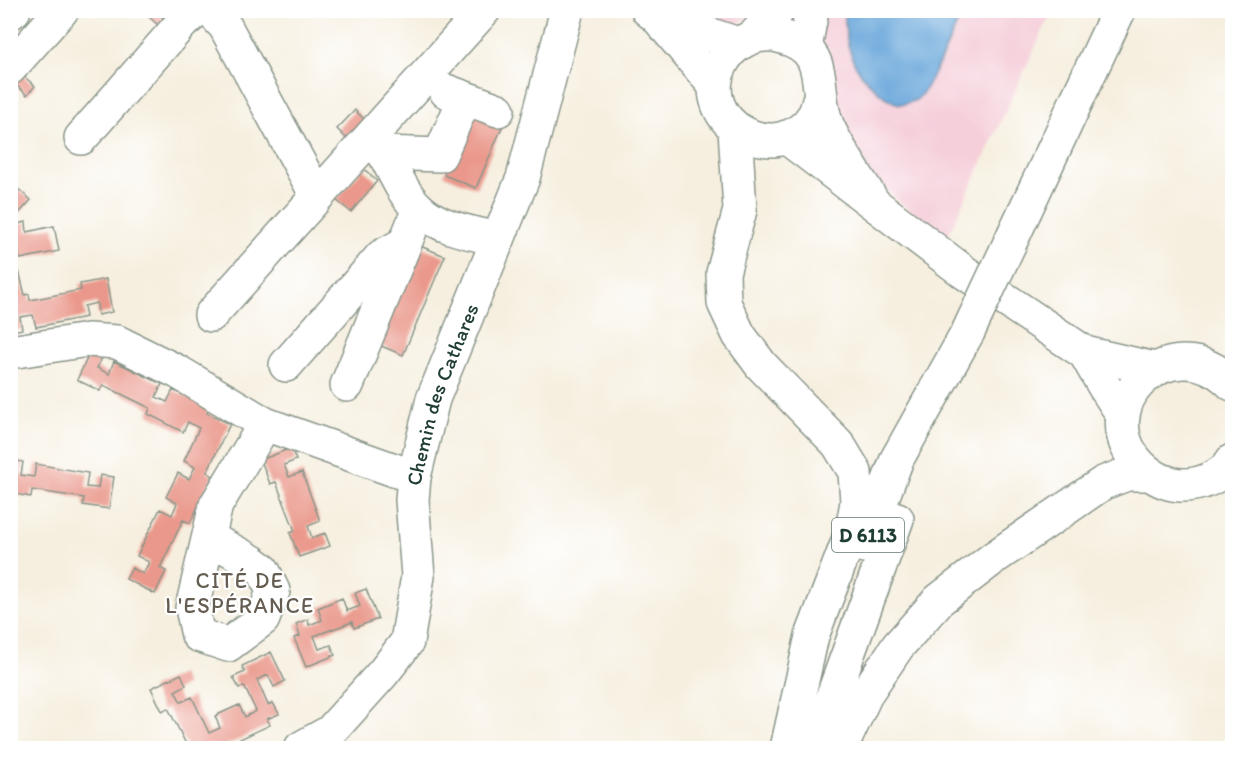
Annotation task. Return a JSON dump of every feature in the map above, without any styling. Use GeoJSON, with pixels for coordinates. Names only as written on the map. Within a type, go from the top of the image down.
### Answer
{"type":"FeatureCollection","features":[{"type":"Feature","properties":{"kind":"main road"},"geometry":{"type":"LineString","coordinates":[[10,13],[14,10]]}},
{"type":"Feature","properties":{"kind":"main road"},"geometry":{"type":"LineString","coordinates":[[10,68],[62,10]]}},
{"type":"Feature","properties":{"kind":"main road"},"geometry":{"type":"LineString","coordinates":[[211,315],[317,196],[376,146],[424,78],[484,10]]}},
{"type":"Feature","properties":{"kind":"main road","name":"Chemin des Cathares"},"geometry":{"type":"LineString","coordinates":[[301,748],[330,732],[383,673],[407,642],[418,576],[412,500],[414,477],[433,399],[522,178],[567,10]]}},
{"type":"Feature","properties":{"kind":"main road"},"geometry":{"type":"LineString","coordinates":[[652,14],[746,40],[772,34],[790,39],[805,48],[816,63],[821,80],[820,98],[814,115],[802,128],[786,137],[769,140],[751,138],[735,129],[724,117],[715,86],[718,70],[725,56],[746,40],[778,10]]}},
{"type":"Feature","properties":{"kind":"main road"},"geometry":{"type":"LineString","coordinates":[[805,48],[812,10]]}},
{"type":"Feature","properties":{"kind":"main road","name":"D 6113"},"geometry":{"type":"LineString","coordinates":[[795,748],[847,591],[897,459],[968,332],[1119,10]]}},
{"type":"Feature","properties":{"kind":"main road"},"geometry":{"type":"LineString","coordinates":[[81,138],[182,23],[217,14],[317,196]]}},
{"type":"Feature","properties":{"kind":"main road"},"geometry":{"type":"LineString","coordinates":[[652,14],[715,86]]}},
{"type":"Feature","properties":{"kind":"main road"},"geometry":{"type":"LineString","coordinates":[[424,78],[439,88],[498,110]]}},
{"type":"Feature","properties":{"kind":"main road"},"geometry":{"type":"LineString","coordinates":[[376,146],[440,155],[465,98]]}},
{"type":"Feature","properties":{"kind":"main road"},"geometry":{"type":"LineString","coordinates":[[820,98],[827,126],[873,201]]}},
{"type":"Feature","properties":{"kind":"main road"},"geometry":{"type":"LineString","coordinates":[[735,129],[740,210],[723,273],[724,303],[739,334],[761,365],[838,444],[855,472],[857,502],[852,531],[812,636],[787,748]]}},
{"type":"Feature","properties":{"kind":"main road"},"geometry":{"type":"LineString","coordinates":[[786,137],[964,272],[1085,353],[1155,369]]}},
{"type":"Feature","properties":{"kind":"main road"},"geometry":{"type":"LineString","coordinates":[[376,146],[405,192],[419,209],[434,219],[462,231],[498,240]]}},
{"type":"Feature","properties":{"kind":"main road"},"geometry":{"type":"LineString","coordinates":[[347,385],[419,209]]}},
{"type":"Feature","properties":{"kind":"main road"},"geometry":{"type":"LineString","coordinates":[[286,365],[382,256],[405,243]]}},
{"type":"Feature","properties":{"kind":"main road","name":"D 6113"},"geometry":{"type":"LineString","coordinates":[[814,748],[867,598],[968,332]]}},
{"type":"Feature","properties":{"kind":"main road"},"geometry":{"type":"LineString","coordinates":[[10,352],[88,339],[117,342],[178,372],[265,424],[414,477]]}},
{"type":"Feature","properties":{"kind":"main road"},"geometry":{"type":"LineString","coordinates":[[1203,364],[1233,352]]}},
{"type":"Feature","properties":{"kind":"main road"},"geometry":{"type":"LineString","coordinates":[[1085,353],[1123,414]]}},
{"type":"Feature","properties":{"kind":"main road"},"geometry":{"type":"LineString","coordinates":[[1226,473],[1203,482],[1181,485],[1149,474],[1128,448],[1123,431],[1123,414],[1129,396],[1140,381],[1155,369],[1178,361],[1203,364],[1233,384]]}},
{"type":"Feature","properties":{"kind":"main road"},"geometry":{"type":"LineString","coordinates":[[209,538],[216,505],[265,424]]}},
{"type":"Feature","properties":{"kind":"main road"},"geometry":{"type":"LineString","coordinates":[[841,748],[861,703],[879,674],[898,646],[939,600],[995,557],[1103,483],[1127,474],[1149,474]]}},
{"type":"Feature","properties":{"kind":"shaded area"},"geometry":{"type":"Polygon","coordinates":[[[676,11],[760,11],[727,30],[676,11]]]}},
{"type":"Feature","properties":{"kind":"shaded area"},"geometry":{"type":"Polygon","coordinates":[[[766,11],[1052,11],[945,242],[868,174],[836,119],[835,66],[815,28],[766,11]]]}},
{"type":"Feature","properties":{"kind":"water"},"geometry":{"type":"Polygon","coordinates":[[[963,10],[941,59],[921,95],[916,100],[903,104],[889,100],[881,94],[856,66],[848,42],[845,11],[963,10]]]}},
{"type":"Feature","properties":{"kind":"building"},"geometry":{"type":"Polygon","coordinates":[[[154,10],[172,25],[166,32],[149,17],[154,10]]]}},
{"type":"Feature","properties":{"kind":"building"},"geometry":{"type":"Polygon","coordinates":[[[20,73],[35,86],[27,95],[12,81],[20,73]]]}},
{"type":"Feature","properties":{"kind":"building"},"geometry":{"type":"Polygon","coordinates":[[[355,110],[368,123],[350,142],[337,129],[355,110]]]}},
{"type":"Feature","properties":{"kind":"building"},"geometry":{"type":"Polygon","coordinates":[[[471,111],[503,125],[476,188],[444,175],[471,111]]]}},
{"type":"Feature","properties":{"kind":"building"},"geometry":{"type":"Polygon","coordinates":[[[363,168],[377,181],[351,212],[336,200],[363,168]]]}},
{"type":"Feature","properties":{"kind":"building"},"geometry":{"type":"Polygon","coordinates":[[[10,182],[31,200],[14,219],[10,216],[10,182]]]}},
{"type":"Feature","properties":{"kind":"building"},"geometry":{"type":"Polygon","coordinates":[[[26,222],[27,232],[54,226],[59,251],[20,259],[13,225],[26,222]]]}},
{"type":"Feature","properties":{"kind":"building"},"geometry":{"type":"Polygon","coordinates":[[[415,244],[445,256],[403,355],[374,343],[415,244]]]}},
{"type":"Feature","properties":{"kind":"building"},"geometry":{"type":"Polygon","coordinates":[[[15,255],[25,295],[29,294],[30,300],[81,290],[80,284],[106,279],[112,312],[98,315],[97,303],[84,306],[86,317],[36,327],[33,315],[20,317],[22,329],[10,332],[10,256],[15,255]]]}},
{"type":"Feature","properties":{"kind":"building"},"geometry":{"type":"Polygon","coordinates":[[[91,350],[103,356],[97,368],[109,374],[114,361],[162,384],[156,397],[167,402],[173,390],[210,407],[207,413],[230,424],[207,472],[213,476],[190,523],[183,520],[160,568],[166,571],[155,594],[126,579],[132,568],[143,574],[149,562],[137,556],[160,509],[172,515],[177,503],[166,497],[178,473],[189,479],[195,467],[184,461],[199,428],[188,422],[183,432],[148,414],[150,408],[103,385],[100,391],[77,380],[91,350]]]}},
{"type":"Feature","properties":{"kind":"building"},"geometry":{"type":"Polygon","coordinates":[[[291,448],[296,460],[284,465],[289,477],[302,472],[320,521],[308,526],[312,538],[325,533],[330,546],[299,557],[290,533],[295,531],[276,482],[270,484],[261,460],[291,448]]]}},
{"type":"Feature","properties":{"kind":"building"},"geometry":{"type":"Polygon","coordinates":[[[11,460],[23,462],[21,475],[34,477],[36,464],[88,473],[86,487],[98,488],[100,475],[114,477],[109,509],[83,505],[84,498],[32,490],[31,497],[10,493],[11,460]]]}},
{"type":"Feature","properties":{"kind":"building"},"geometry":{"type":"Polygon","coordinates":[[[366,589],[378,619],[354,628],[352,622],[314,636],[319,649],[331,645],[335,655],[306,667],[294,638],[300,636],[296,624],[308,619],[309,625],[322,620],[318,608],[342,598],[347,611],[360,606],[355,593],[366,589]]]}},
{"type":"Feature","properties":{"kind":"building"},"geometry":{"type":"Polygon","coordinates":[[[271,652],[285,681],[274,687],[268,675],[257,680],[268,705],[273,703],[279,714],[267,719],[270,725],[221,748],[216,748],[215,745],[207,748],[188,748],[168,708],[162,711],[151,688],[181,674],[186,685],[175,691],[181,702],[192,697],[209,733],[220,728],[215,716],[239,705],[245,717],[256,711],[244,686],[239,688],[233,677],[245,672],[242,666],[271,652]]]}},
{"type":"Feature","properties":{"kind":"district","name":"CITÉ DE L'ESPÉRANCE"},"geometry":{"type":"Point","coordinates":[240,592]}}]}
